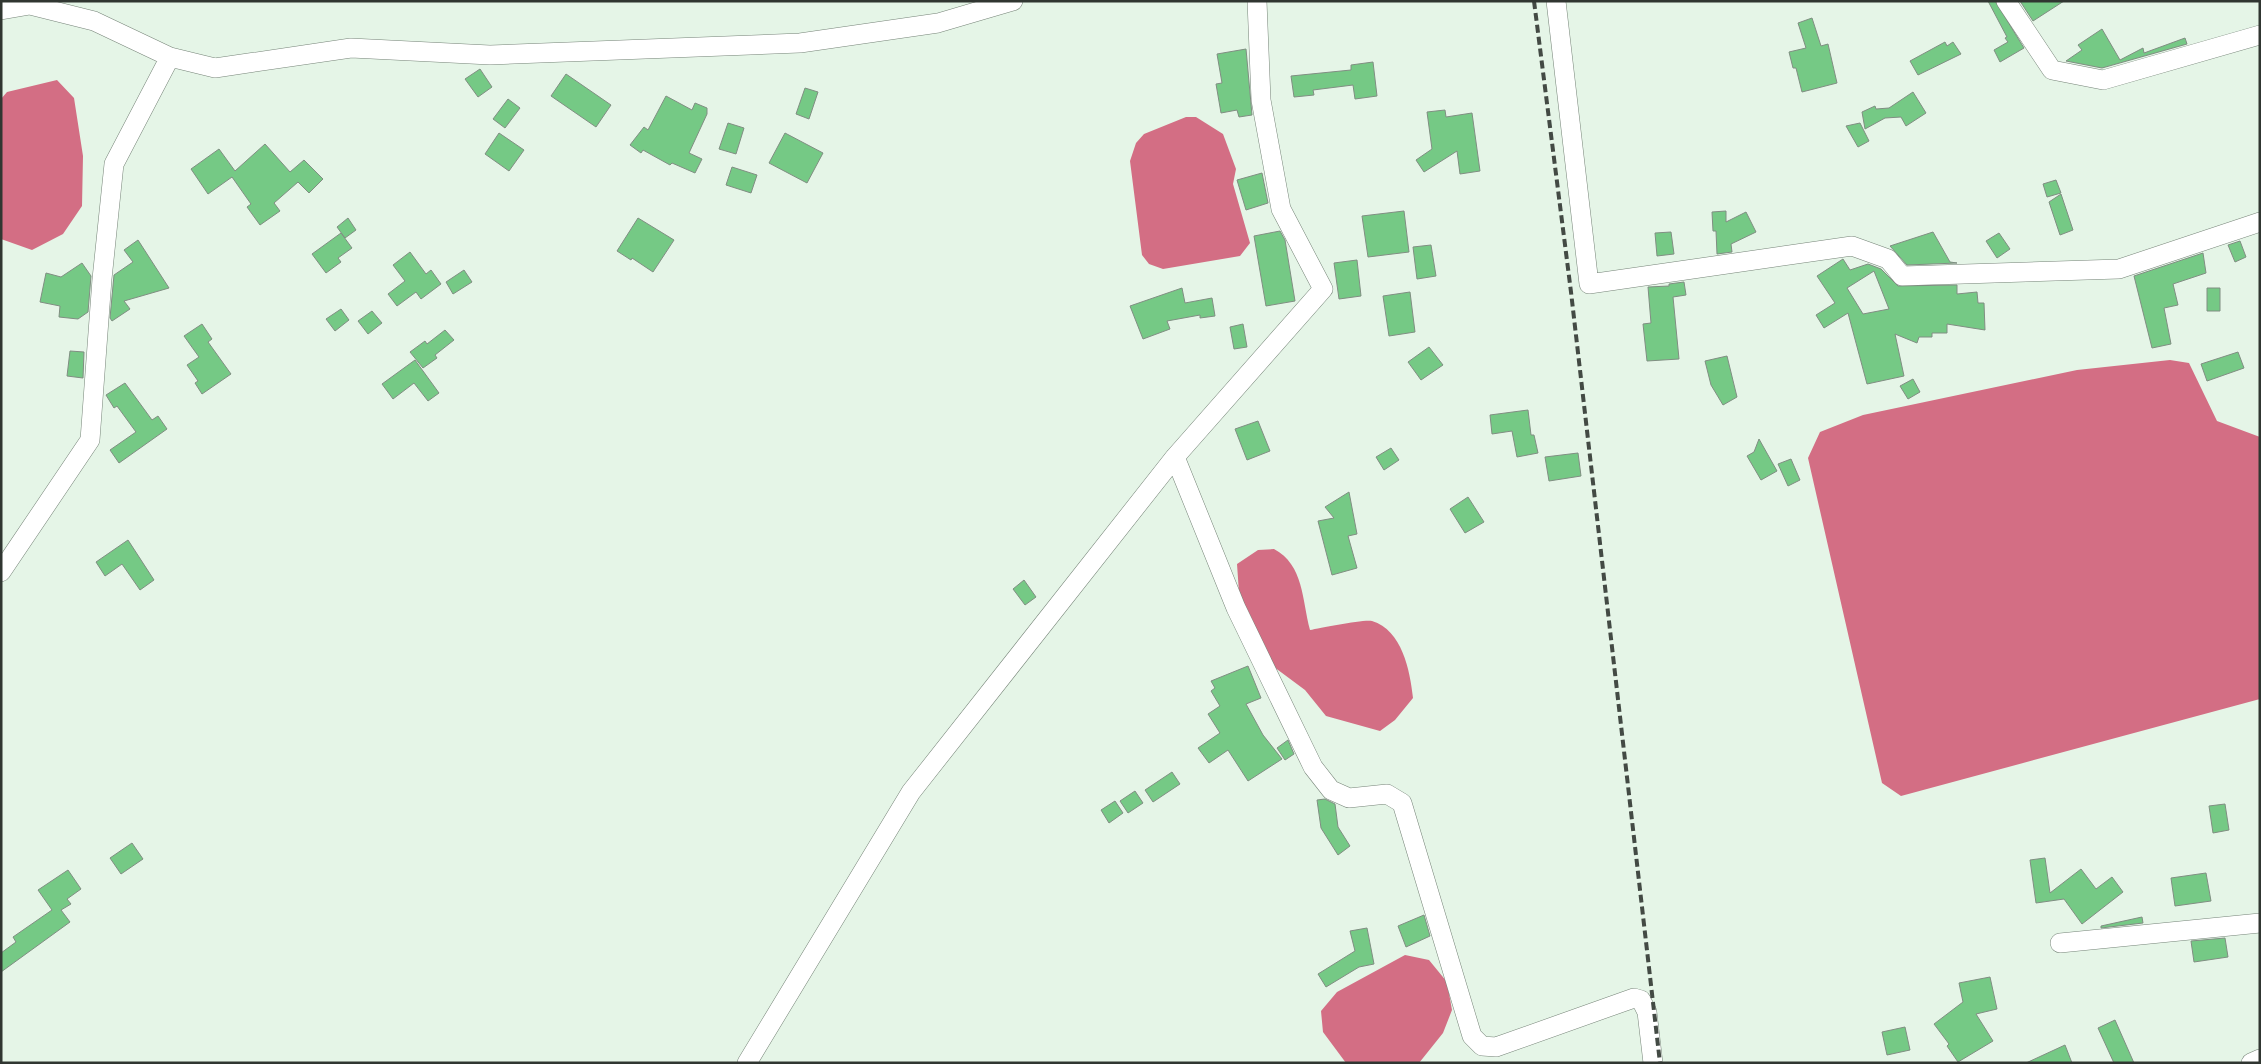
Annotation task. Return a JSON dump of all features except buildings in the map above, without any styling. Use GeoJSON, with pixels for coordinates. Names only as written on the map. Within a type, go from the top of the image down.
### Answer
{"type":"FeatureCollection","features":[{"type":"Feature","properties":{"kind":"street"},"geometry":{"type":"LineString","coordinates":[[1,10],[30,5],[94,21],[170,57],[215,68],[351,48],[490,55],[800,43],[938,23],[1013,1]]}},
{"type":"Feature","properties":{"kind":"street"},"geometry":{"type":"LineString","coordinates":[[747,1063],[911,792],[1174,457],[1323,288],[1281,209],[1261,100],[1257,1]]}},
{"type":"Feature","properties":{"kind":"street"},"geometry":{"type":"LineString","coordinates":[[1556,1],[1588,284],[1852,246],[1888,259],[1902,276],[2119,269],[2260,222]]}},
{"type":"Feature","properties":{"kind":"street"},"geometry":{"type":"LineString","coordinates":[[2006,1],[2052,70],[2103,80],[2260,35]]}},
{"type":"Feature","properties":{"kind":"street"},"geometry":{"type":"LineString","coordinates":[[1,572],[90,440],[102,279],[114,164],[170,57]]}},
{"type":"Feature","properties":{"kind":"street"},"geometry":{"type":"LineString","coordinates":[[1174,457],[1236,608],[1313,768],[1331,790],[1349,798],[1387,794],[1402,802],[1472,1036],[1482,1046],[1496,1047],[1634,998],[1641,1000],[1647,1012],[1653,1063]]}},
{"type":"Feature","properties":{"kind":"street"},"geometry":{"type":"LineString","coordinates":[[2060,943],[2260,923]]}},
{"type":"Feature","properties":{"kind":"street"},"geometry":{"type":"LineString","coordinates":[[2251,1063],[2260,1059]]}},
{"type":"Feature","properties":{"kind":"shaded area"},"geometry":{"type":"Polygon","coordinates":[[[57,80],[74,98],[83,156],[82,206],[63,234],[32,250],[1,239],[1,99],[7,92],[57,80]]]}},
{"type":"Feature","properties":{"kind":"shaded area"},"geometry":{"type":"Polygon","coordinates":[[[1186,117],[1196,117],[1223,134],[1236,169],[1233,184],[1250,243],[1240,256],[1163,269],[1149,264],[1142,255],[1130,161],[1136,143],[1144,134],[1186,117]]]}},
{"type":"Feature","properties":{"kind":"shaded area"},"geometry":{"type":"Polygon","coordinates":[[[2170,360],[2189,363],[2217,421],[2260,437],[2260,699],[1901,796],[1882,783],[1808,458],[1820,432],[1863,415],[2077,370],[2170,360]]]}},
{"type":"Feature","properties":{"kind":"shaded area"},"geometry":{"type":"Polygon","coordinates":[[[1274,549],[1284,556],[1296,574],[1303,595],[1310,630],[1352,622],[1372,621],[1391,633],[1403,652],[1410,675],[1413,698],[1395,720],[1380,731],[1326,716],[1305,690],[1262,658],[1240,607],[1237,564],[1258,550],[1274,549]]]}},
{"type":"Feature","properties":{"kind":"shaded area"},"geometry":{"type":"Polygon","coordinates":[[[1405,955],[1429,960],[1447,982],[1452,1010],[1443,1033],[1419,1063],[1346,1063],[1323,1032],[1321,1011],[1337,992],[1405,955]]]}},
{"type":"Feature","properties":{"kind":"railway"},"geometry":{"type":"LineString","coordinates":[[1534,1],[1571,292],[1660,1063]]}}]}
